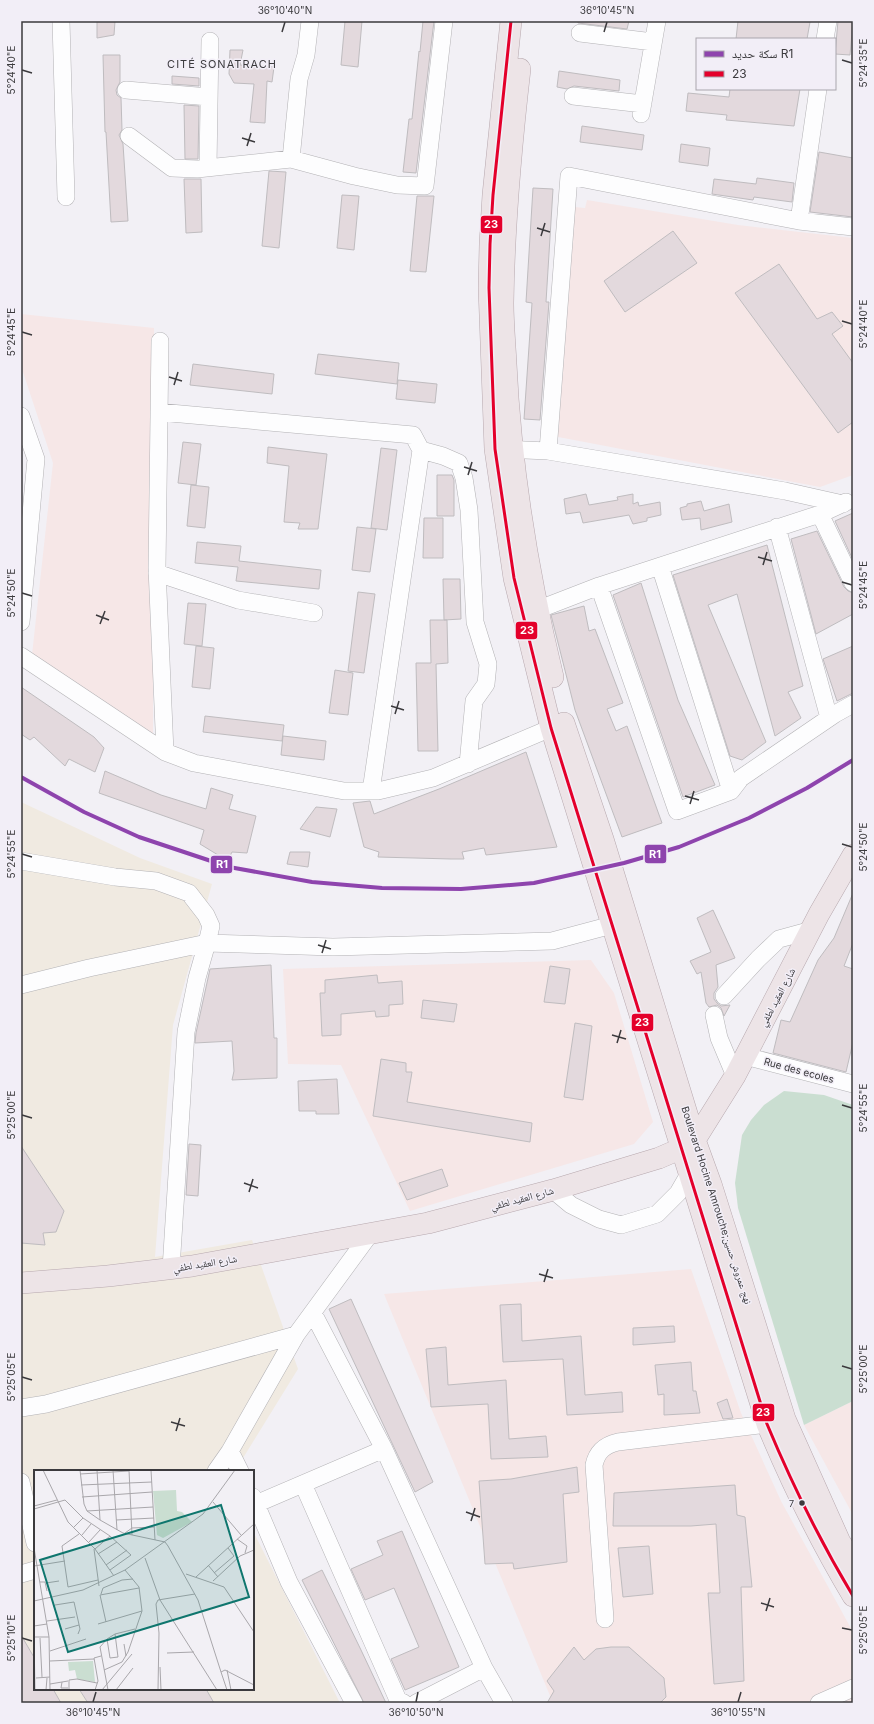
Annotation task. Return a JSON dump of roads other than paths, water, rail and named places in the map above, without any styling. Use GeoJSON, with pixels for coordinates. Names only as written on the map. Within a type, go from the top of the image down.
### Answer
{"type":"FeatureCollection","features":[{"type":"Feature","properties":{"kind":"main road"},"geometry":{"type":"LineString","coordinates":[[511,21],[500,111],[490,244],[490,326],[504,449],[514,578],[557,724]]}},
{"type":"Feature","properties":{"kind":"main road"},"geometry":{"type":"LineString","coordinates":[[526,21],[515,116],[507,223],[503,304],[504,449],[537,610],[557,724]]}},
{"type":"Feature","properties":{"kind":"main road","name":"Boulevard Hocine Amrouche;نهج عمروش حسين"},"geometry":{"type":"LineString","coordinates":[[557,724],[595,841],[614,912],[688,1144],[711,1184],[792,1483],[837,1569],[853,1596]]}},
{"type":"Feature","properties":{"kind":"main road","name":"شارع العقيد لطفي"},"geometry":{"type":"LineString","coordinates":[[21,1283],[34,1283],[171,1269],[428,1223],[553,1190],[659,1158],[688,1144],[735,1076],[819,914],[851,863]]}},
{"type":"Feature","properties":{"kind":"main road","name":"Boulevard Hocine Amrouche;نهج عمروش حسين"},"geometry":{"type":"LineString","coordinates":[[688,1144],[689,1174],[776,1422],[840,1542],[853,1562]]}},
{"type":"Feature","properties":{"kind":"street"},"geometry":{"type":"LineString","coordinates":[[61,21],[66,197]]}},
{"type":"Feature","properties":{"kind":"street"},"geometry":{"type":"LineString","coordinates":[[291,159],[299,79],[306,55],[310,21]]}},
{"type":"Feature","properties":{"kind":"street"},"geometry":{"type":"LineString","coordinates":[[129,136],[172,168],[197,169],[291,159],[397,186],[425,186],[444,21]]}},
{"type":"Feature","properties":{"kind":"street"},"geometry":{"type":"LineString","coordinates":[[573,96],[642,109],[657,21]]}},
{"type":"Feature","properties":{"kind":"street"},"geometry":{"type":"LineString","coordinates":[[825,38],[828,21]]}},
{"type":"Feature","properties":{"kind":"street"},"geometry":{"type":"LineString","coordinates":[[580,33],[653,42]]}},
{"type":"Feature","properties":{"kind":"street"},"geometry":{"type":"LineString","coordinates":[[208,168],[210,41]]}},
{"type":"Feature","properties":{"kind":"street"},"geometry":{"type":"LineString","coordinates":[[126,90],[209,97]]}},
{"type":"Feature","properties":{"kind":"street"},"geometry":{"type":"LineString","coordinates":[[799,221],[818,90]]}},
{"type":"Feature","properties":{"kind":"street"},"geometry":{"type":"LineString","coordinates":[[548,451],[569,176],[799,221],[853,227]]}},
{"type":"Feature","properties":{"kind":"street"},"geometry":{"type":"LineString","coordinates":[[160,341],[157,573],[165,752]]}},
{"type":"Feature","properties":{"kind":"street"},"geometry":{"type":"LineString","coordinates":[[159,412],[413,435],[421,450],[371,791]]}},
{"type":"Feature","properties":{"kind":"street"},"geometry":{"type":"LineString","coordinates":[[21,416],[29,457],[21,622]]}},
{"type":"Feature","properties":{"kind":"street"},"geometry":{"type":"LineString","coordinates":[[504,449],[548,451],[848,502]]}},
{"type":"Feature","properties":{"kind":"street"},"geometry":{"type":"LineString","coordinates":[[421,450],[444,456],[459,463],[464,478],[469,510],[475,622],[488,664],[486,684],[474,701],[468,764]]}},
{"type":"Feature","properties":{"kind":"street"},"geometry":{"type":"LineString","coordinates":[[537,610],[599,586],[820,514],[848,502]]}},
{"type":"Feature","properties":{"kind":"street"},"geometry":{"type":"LineString","coordinates":[[820,514],[853,583]]}},
{"type":"Feature","properties":{"kind":"street"},"geometry":{"type":"LineString","coordinates":[[777,527],[829,718]]}},
{"type":"Feature","properties":{"kind":"street"},"geometry":{"type":"LineString","coordinates":[[660,566],[731,791]]}},
{"type":"Feature","properties":{"kind":"street"},"geometry":{"type":"LineString","coordinates":[[157,573],[238,600],[314,613]]}},
{"type":"Feature","properties":{"kind":"street"},"geometry":{"type":"LineString","coordinates":[[599,586],[677,811],[731,791],[741,778],[829,718],[853,704]]}},
{"type":"Feature","properties":{"kind":"street"},"geometry":{"type":"LineString","coordinates":[[21,656],[165,752],[194,763],[344,791],[378,791],[433,778],[557,724]]}},
{"type":"Feature","properties":{"kind":"street"},"geometry":{"type":"LineString","coordinates":[[21,861],[115,877],[156,881],[189,893],[206,915],[211,926],[197,978],[186,1032],[171,1269]]}},
{"type":"Feature","properties":{"kind":"street"},"geometry":{"type":"LineString","coordinates":[[21,986],[89,968],[207,943],[333,947],[552,941],[614,912]]}},
{"type":"Feature","properties":{"kind":"street"},"geometry":{"type":"LineString","coordinates":[[724,996],[758,959],[779,939],[812,930]]}},
{"type":"Feature","properties":{"kind":"street"},"geometry":{"type":"LineString","coordinates":[[714,1015],[719,1038],[735,1076]]}},
{"type":"Feature","properties":{"kind":"street","name":"Rue des ecoles"},"geometry":{"type":"LineString","coordinates":[[745,1056],[853,1084]]}},
{"type":"Feature","properties":{"kind":"street"},"geometry":{"type":"LineString","coordinates":[[553,1190],[571,1205],[599,1219],[621,1225],[657,1214],[678,1194],[689,1174]]}},
{"type":"Feature","properties":{"kind":"street"},"geometry":{"type":"LineString","coordinates":[[217,1470],[230,1451],[296,1335],[314,1313],[370,1234]]}},
{"type":"Feature","properties":{"kind":"street"},"geometry":{"type":"LineString","coordinates":[[314,1313],[384,1449],[484,1668],[504,1703]]}},
{"type":"Feature","properties":{"kind":"street"},"geometry":{"type":"LineString","coordinates":[[21,1408],[46,1404],[296,1335]]}},
{"type":"Feature","properties":{"kind":"street"},"geometry":{"type":"LineString","coordinates":[[605,1619],[594,1465],[599,1452],[605,1447],[618,1442],[776,1422]]}},
{"type":"Feature","properties":{"kind":"street"},"geometry":{"type":"LineString","coordinates":[[354,1703],[289,1582],[255,1500],[303,1484],[384,1449]]}},
{"type":"Feature","properties":{"kind":"street"},"geometry":{"type":"LineString","coordinates":[[230,1451],[240,1470]]}},
{"type":"Feature","properties":{"kind":"street"},"geometry":{"type":"LineString","coordinates":[[21,1482],[34,1539]]}},
{"type":"Feature","properties":{"kind":"street"},"geometry":{"type":"LineString","coordinates":[[303,1484],[398,1700],[404,1703]]}},
{"type":"Feature","properties":{"kind":"street"},"geometry":{"type":"LineString","coordinates":[[21,1574],[34,1570]]}},
{"type":"Feature","properties":{"kind":"street"},"geometry":{"type":"LineString","coordinates":[[416,1703],[484,1668]]}},
{"type":"Feature","properties":{"kind":"street"},"geometry":{"type":"LineString","coordinates":[[819,1703],[853,1688]]}},
{"type":"Feature","properties":{"kind":"railway"},"geometry":{"type":"LineString","coordinates":[[21,777],[84,812]]}},
{"type":"Feature","properties":{"kind":"rail line","name":"R1"},"geometry":{"type":"LineString","coordinates":[[21,777],[84,812],[139,837],[229,867],[312,882],[382,888],[461,889],[534,883],[624,863],[679,847],[749,818],[807,788],[853,760]]}},
{"type":"Feature","properties":{"kind":"place","name":"7"},"geometry":{"type":"Point","coordinates":[802,1503]}},
{"type":"Feature","properties":{"kind":"district","name":"CITÉ SONATRACH"},"geometry":{"type":"Point","coordinates":[222,64]}}]}
